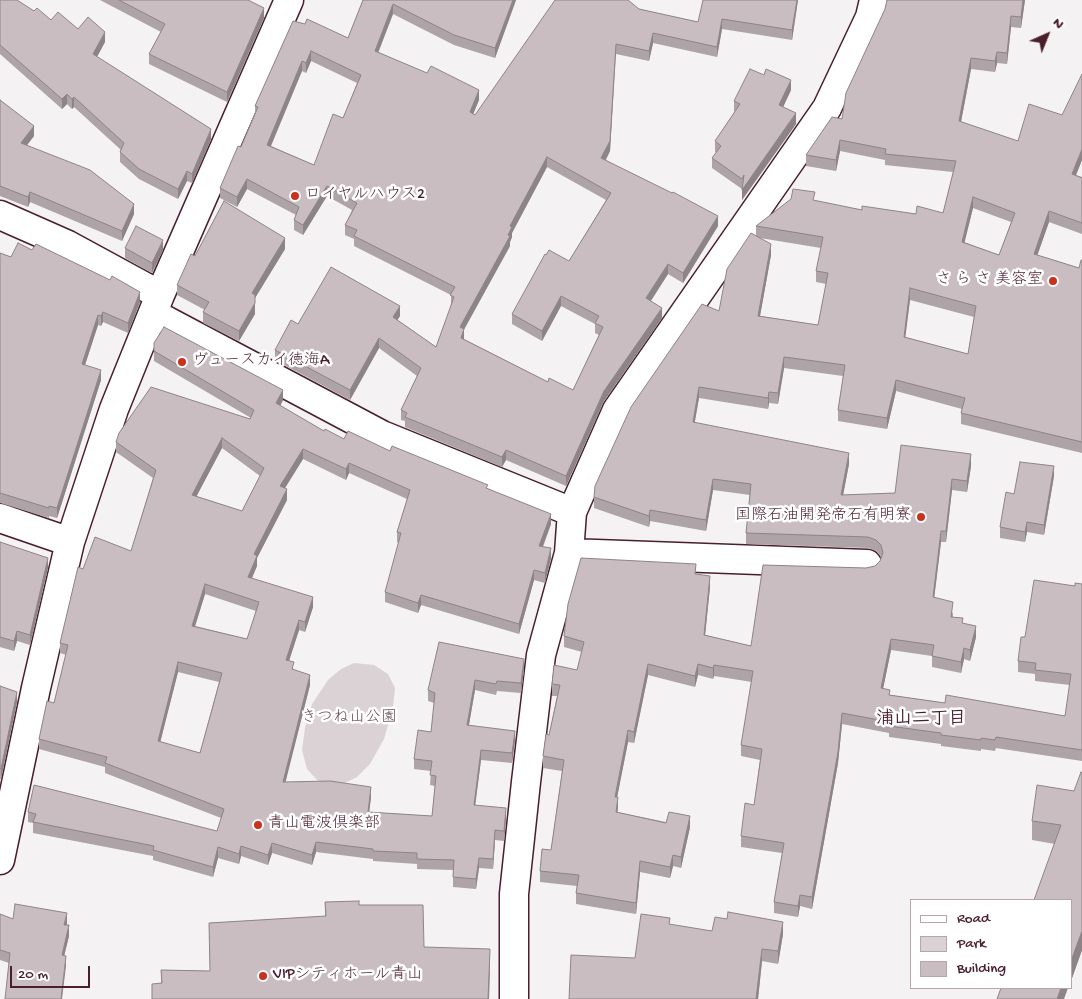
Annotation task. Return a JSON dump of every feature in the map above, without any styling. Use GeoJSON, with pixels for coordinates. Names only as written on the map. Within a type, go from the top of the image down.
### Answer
{"type":"FeatureCollection","features":[{"type":"Feature","properties":{"kind":"street"},"geometry":{"type":"LineString","coordinates":[[0,860],[36,688],[70,542],[114,409],[157,304],[289,0]]}},
{"type":"Feature","properties":{"kind":"street"},"geometry":{"type":"LineString","coordinates":[[514,999],[514,894],[540,665],[570,553],[572,512],[617,410],[827,108],[870,17],[874,0]]}},
{"type":"Feature","properties":{"kind":"street"},"geometry":{"type":"LineString","coordinates":[[0,214],[68,245],[157,304],[382,435],[572,512]]}},
{"type":"Feature","properties":{"kind":"street"},"geometry":{"type":"LineString","coordinates":[[0,518],[70,542]]}},
{"type":"Feature","properties":{"kind":"street"},"geometry":{"type":"LineString","coordinates":[[570,553],[867,564]]}},
{"type":"Feature","properties":{"kind":"green space","name":"きつね山公園"},"geometry":{"type":"Polygon","coordinates":[[[354,663],[374,665],[388,674],[395,688],[393,707],[384,739],[370,764],[357,777],[343,784],[331,785],[318,781],[307,769],[302,750],[305,728],[312,704],[328,680],[341,669],[354,663]]]}},
{"type":"Feature","properties":{"kind":"building"},"geometry":{"type":"Polygon","coordinates":[[[0,0],[17,0],[34,11],[37,8],[51,20],[58,12],[78,29],[88,17],[105,32],[93,54],[211,129],[192,174],[187,171],[178,189],[139,169],[120,152],[124,143],[74,97],[72,99],[67,94],[62,99],[0,45],[0,0]]]}},
{"type":"Feature","properties":{"kind":"building"},"geometry":{"type":"Polygon","coordinates":[[[119,0],[248,0],[264,8],[227,92],[149,54],[165,24],[119,0]]]}},
{"type":"Feature","properties":{"kind":"building"},"geometry":{"type":"Polygon","coordinates":[[[363,0],[513,0],[495,48],[454,35],[393,4],[375,51],[427,73],[431,66],[479,90],[470,112],[475,115],[555,0],[628,0],[639,9],[698,22],[703,0],[797,0],[792,30],[722,19],[717,47],[653,33],[649,51],[616,44],[610,141],[601,158],[673,192],[718,216],[683,273],[668,264],[646,298],[662,308],[604,391],[566,476],[506,450],[502,457],[405,417],[407,413],[401,410],[421,368],[379,338],[350,390],[275,350],[291,320],[298,324],[331,267],[400,306],[393,317],[436,347],[454,297],[450,295],[455,287],[354,236],[357,230],[345,225],[357,203],[327,186],[303,225],[294,220],[299,207],[247,179],[237,197],[220,188],[238,146],[241,147],[258,107],[255,106],[293,21],[305,24],[307,19],[348,38],[363,0]],[[311,51],[306,63],[302,61],[267,145],[314,165],[333,114],[343,118],[361,75],[311,51]],[[547,157],[510,226],[512,227],[508,235],[510,236],[460,327],[464,329],[461,338],[548,382],[549,378],[573,390],[603,327],[595,323],[599,316],[561,296],[542,331],[512,314],[545,254],[549,250],[569,261],[611,193],[547,157]]]}},
{"type":"Feature","properties":{"kind":"building"},"geometry":{"type":"Polygon","coordinates":[[[887,0],[1023,0],[1021,17],[1011,16],[1007,53],[997,52],[995,61],[971,58],[959,121],[1018,141],[1029,104],[1062,115],[1082,74],[1082,149],[1072,174],[1082,178],[1082,223],[1049,211],[1034,254],[1079,268],[1082,260],[1082,442],[961,413],[965,398],[896,380],[887,418],[838,410],[845,365],[784,357],[778,393],[769,392],[768,398],[699,387],[693,422],[849,453],[841,495],[895,493],[901,445],[971,454],[967,481],[952,479],[946,531],[941,531],[933,597],[953,602],[951,617],[963,618],[962,623],[976,626],[970,650],[964,648],[961,662],[932,656],[934,645],[891,639],[881,688],[890,690],[889,695],[945,703],[946,695],[1065,716],[1071,674],[1035,670],[1036,663],[1018,661],[1021,637],[1025,637],[1034,580],[1075,586],[1075,583],[1082,584],[1082,750],[996,737],[995,740],[981,738],[981,740],[941,735],[941,733],[889,726],[890,722],[842,713],[838,752],[812,897],[800,895],[798,906],[774,902],[784,843],[741,836],[745,803],[754,805],[762,749],[741,745],[753,671],[714,665],[713,668],[698,664],[695,676],[648,664],[634,732],[628,730],[615,797],[618,797],[616,812],[666,823],[669,812],[690,816],[681,857],[673,855],[670,867],[640,861],[636,903],[576,893],[579,875],[540,871],[542,849],[551,850],[564,760],[543,756],[546,734],[549,735],[560,685],[552,684],[554,665],[577,670],[584,642],[564,636],[568,604],[581,558],[696,564],[695,574],[710,576],[704,635],[751,646],[763,565],[866,568],[875,566],[880,561],[883,553],[881,545],[876,540],[868,537],[746,533],[751,484],[713,479],[706,520],[650,510],[649,516],[594,497],[595,486],[631,407],[702,304],[719,311],[727,269],[751,233],[771,244],[758,316],[818,325],[828,273],[816,271],[823,237],[756,226],[791,199],[793,189],[815,192],[813,200],[862,210],[862,206],[916,214],[917,206],[943,213],[956,161],[885,154],[886,149],[840,140],[836,160],[806,155],[832,117],[842,119],[846,93],[885,9],[887,0]],[[973,197],[962,242],[999,255],[1015,213],[973,197]],[[910,288],[904,337],[968,354],[976,306],[910,288]]]}},
{"type":"Feature","properties":{"kind":"building"},"geometry":{"type":"Polygon","coordinates":[[[750,69],[764,75],[766,69],[791,80],[779,105],[796,113],[742,190],[744,175],[742,179],[712,158],[721,146],[715,141],[740,104],[734,101],[750,69]]]}},
{"type":"Feature","properties":{"kind":"building"},"geometry":{"type":"Polygon","coordinates":[[[0,100],[34,126],[21,143],[90,170],[134,204],[122,231],[30,192],[28,197],[0,186],[0,100]]]}},
{"type":"Feature","properties":{"kind":"building"},"geometry":{"type":"Polygon","coordinates":[[[224,201],[285,238],[252,293],[255,295],[255,303],[239,331],[203,312],[209,302],[177,285],[191,254],[195,256],[224,201]]]}},
{"type":"Feature","properties":{"kind":"building"},"geometry":{"type":"Polygon","coordinates":[[[136,226],[163,240],[152,263],[125,248],[136,226]]]}},
{"type":"Feature","properties":{"kind":"building"},"geometry":{"type":"Polygon","coordinates":[[[18,243],[32,250],[36,244],[110,280],[112,276],[140,292],[128,323],[103,312],[101,316],[98,315],[82,364],[101,370],[57,508],[49,506],[49,508],[0,493],[0,253],[11,257],[18,243]]]}},
{"type":"Feature","properties":{"kind":"building"},"geometry":{"type":"Polygon","coordinates":[[[164,327],[283,390],[276,403],[324,431],[325,429],[344,439],[348,431],[390,451],[392,446],[488,485],[486,488],[551,514],[539,546],[551,548],[545,573],[534,570],[519,624],[421,595],[418,603],[385,592],[401,533],[397,532],[410,490],[349,463],[346,469],[303,449],[280,486],[287,489],[254,554],[257,556],[248,577],[313,597],[305,622],[299,620],[286,660],[294,662],[292,669],[310,675],[283,782],[330,781],[371,787],[368,812],[432,816],[436,776],[430,775],[432,761],[414,759],[418,730],[431,732],[435,693],[428,690],[439,642],[524,659],[521,683],[497,681],[496,684],[475,680],[467,725],[515,731],[512,753],[481,750],[474,805],[506,808],[504,831],[495,830],[493,859],[479,858],[476,879],[453,877],[454,860],[417,859],[417,853],[373,851],[373,849],[316,842],[312,855],[272,843],[268,855],[241,846],[239,854],[218,847],[213,867],[153,850],[154,846],[33,822],[36,814],[28,812],[34,785],[217,831],[224,809],[105,763],[107,757],[39,739],[47,701],[54,703],[68,645],[60,643],[78,567],[83,569],[95,537],[131,551],[156,470],[116,442],[119,433],[151,387],[250,419],[254,410],[154,351],[154,343],[164,327]],[[222,438],[192,495],[242,511],[264,468],[222,438]],[[205,584],[192,626],[247,639],[259,602],[205,584]],[[178,662],[158,741],[200,753],[222,673],[178,662]]]}},
{"type":"Feature","properties":{"kind":"building"},"geometry":{"type":"Polygon","coordinates":[[[1020,462],[1054,466],[1044,525],[1027,522],[1025,532],[1000,527],[1006,492],[1014,494],[1020,462]]]}},
{"type":"Feature","properties":{"kind":"building"},"geometry":{"type":"Polygon","coordinates":[[[0,542],[48,558],[30,635],[17,631],[14,641],[0,637],[0,542]]]}},
{"type":"Feature","properties":{"kind":"building"},"geometry":{"type":"Polygon","coordinates":[[[0,686],[17,692],[1,769],[0,768],[0,686]]]}},
{"type":"Feature","properties":{"kind":"building"},"geometry":{"type":"Polygon","coordinates":[[[1081,772],[1082,931],[1072,958],[1072,899],[1034,899],[1061,825],[1032,821],[1037,785],[1074,791],[1081,772]]]}},
{"type":"Feature","properties":{"kind":"building"},"geometry":{"type":"Polygon","coordinates":[[[359,901],[359,905],[423,905],[424,947],[490,949],[488,999],[152,999],[152,984],[162,983],[161,970],[210,971],[209,923],[326,916],[325,902],[359,901]]]}},
{"type":"Feature","properties":{"kind":"building"},"geometry":{"type":"Polygon","coordinates":[[[15,904],[67,913],[64,925],[69,925],[62,955],[66,956],[61,999],[5,999],[10,953],[0,950],[0,914],[13,919],[15,904]]]}},
{"type":"Feature","properties":{"kind":"building"},"geometry":{"type":"Polygon","coordinates":[[[728,912],[783,922],[778,951],[762,949],[756,999],[569,999],[571,955],[635,958],[641,914],[670,918],[669,924],[712,931],[715,917],[727,919],[728,912]]]}},
{"type":"Feature","properties":{"kind":"building"},"geometry":{"type":"Polygon","coordinates":[[[1001,989],[1061,989],[1057,999],[997,999],[1001,989]]]}},
{"type":"Feature","properties":{"kind":"place","name":"ロイヤルハウス2"},"geometry":{"type":"Point","coordinates":[295,196]}},
{"type":"Feature","properties":{"kind":"place","name":"さ ら さ 美容室"},"geometry":{"type":"Point","coordinates":[1053,281]}},
{"type":"Feature","properties":{"kind":"place","name":"ヴュースカイ徳海A"},"geometry":{"type":"Point","coordinates":[182,362]}},
{"type":"Feature","properties":{"kind":"place","name":"国際石油開発帝石有明寮"},"geometry":{"type":"Point","coordinates":[921,517]}},
{"type":"Feature","properties":{"kind":"place","name":"青山電波倶楽部"},"geometry":{"type":"Point","coordinates":[258,825]}},
{"type":"Feature","properties":{"kind":"place","name":"VIPシティホール青山"},"geometry":{"type":"Point","coordinates":[263,976]}},
{"type":"Feature","properties":{"kind":"district","name":"浦山二丁目"},"geometry":{"type":"Point","coordinates":[921,720]}}]}
